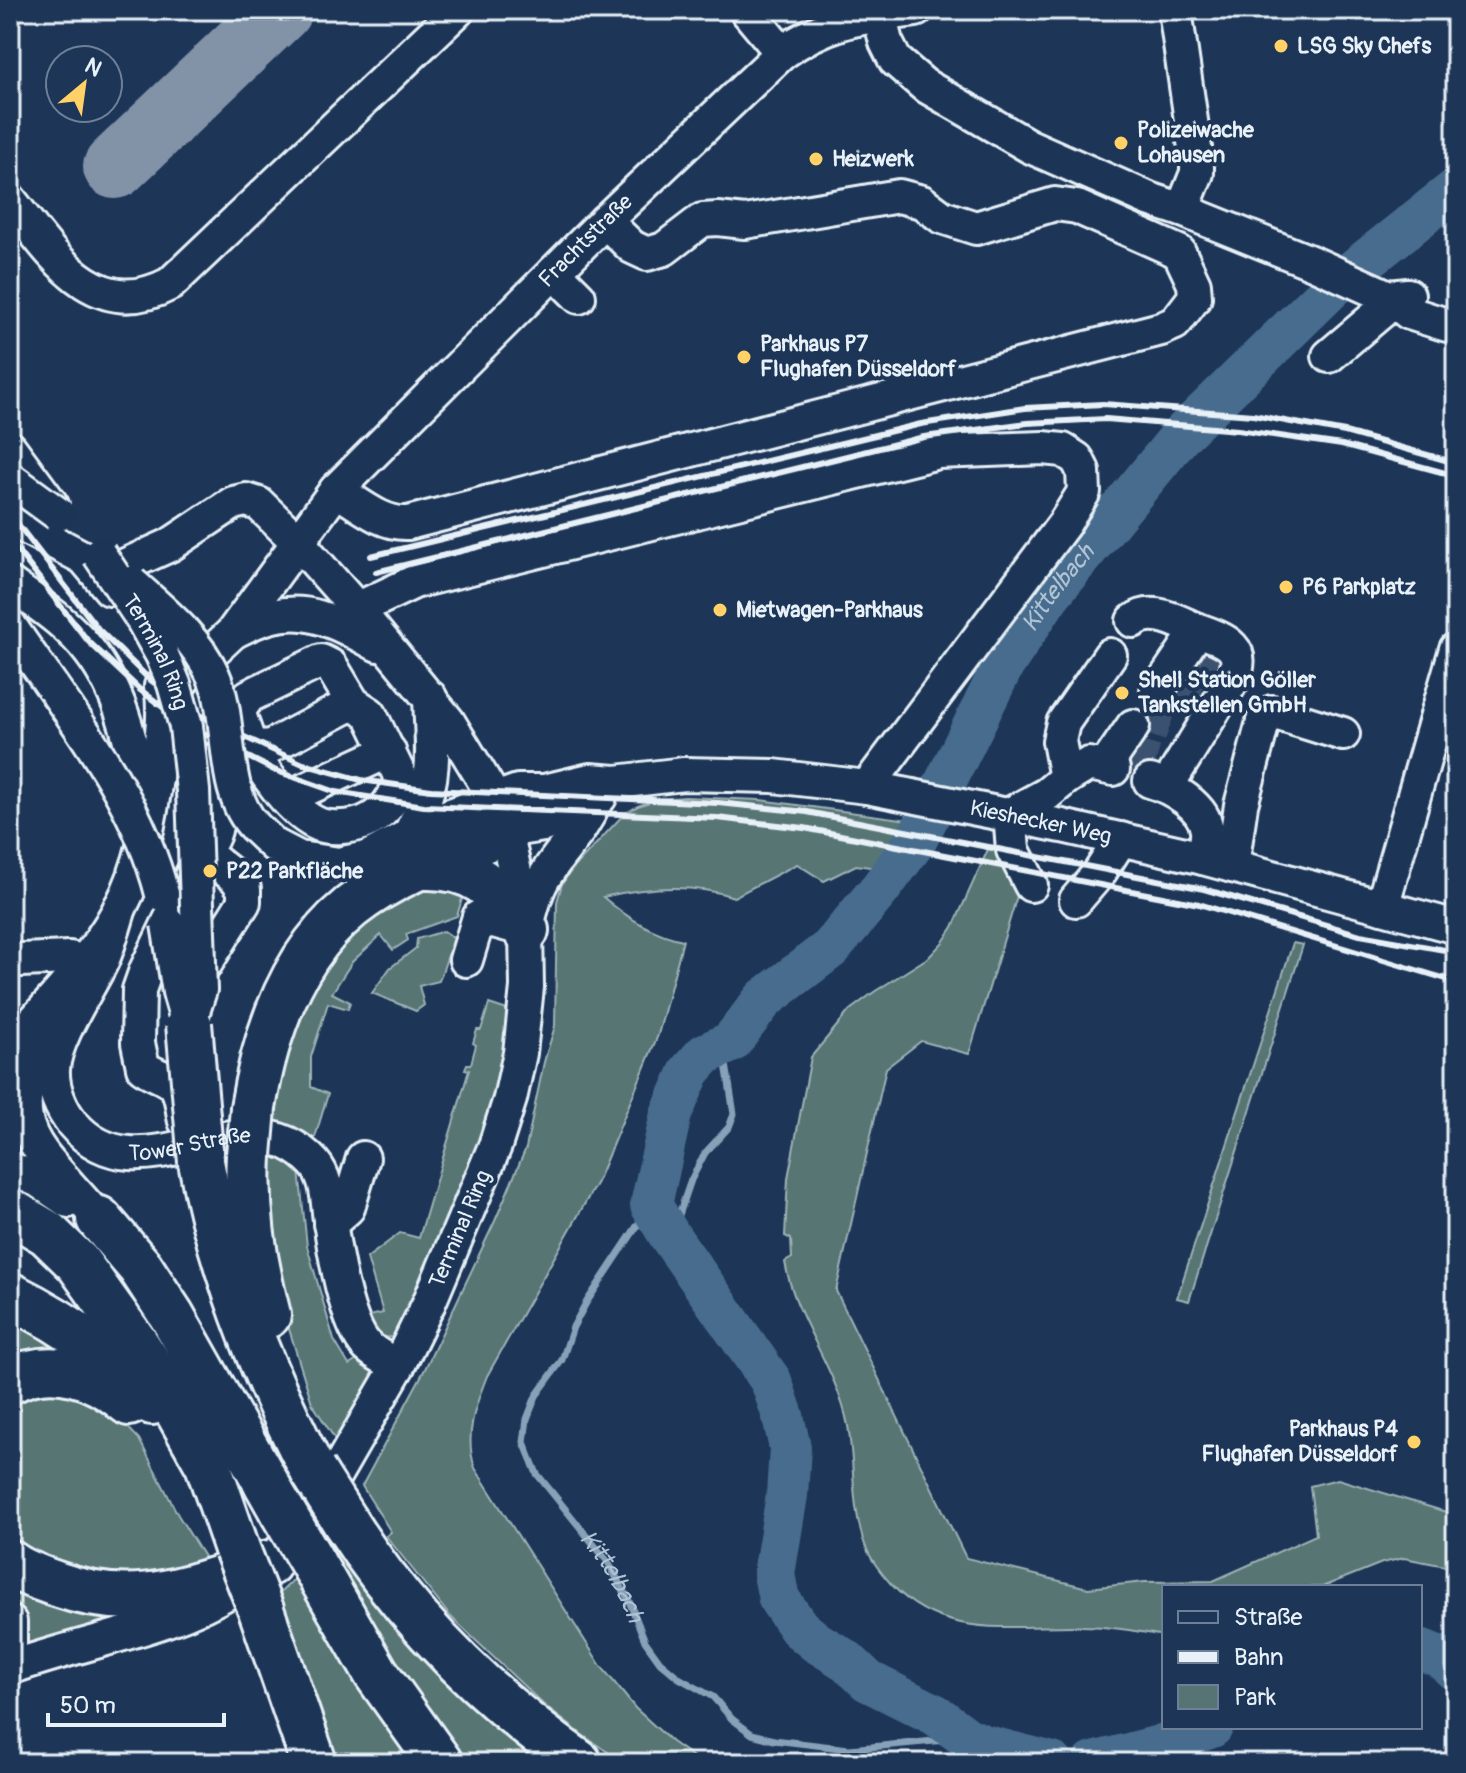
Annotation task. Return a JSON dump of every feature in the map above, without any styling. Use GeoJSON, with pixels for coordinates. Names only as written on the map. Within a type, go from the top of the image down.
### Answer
{"type":"FeatureCollection","features":[{"type":"Feature","properties":{"kind":"highway"},"geometry":{"type":"LineString","coordinates":[[214,1150],[253,1108],[259,1073],[273,1026],[286,993],[305,959],[350,908],[376,890],[416,852],[500,814]]}},
{"type":"Feature","properties":{"kind":"highway"},"geometry":{"type":"LineString","coordinates":[[416,852],[477,878],[496,892],[526,930]]}},
{"type":"Feature","properties":{"kind":"highway"},"geometry":{"type":"LineString","coordinates":[[189,1024],[214,1150],[249,1198],[258,1272],[272,1332],[285,1368],[280,1406],[313,1471],[397,1594],[454,1659],[531,1729],[579,1763]]}},
{"type":"Feature","properties":{"kind":"highway"},"geometry":{"type":"LineString","coordinates":[[10,1211],[47,1233],[78,1263],[164,1387],[208,1465],[253,1556],[261,1610],[314,1763]]}},
{"type":"Feature","properties":{"kind":"highway"},"geometry":{"type":"LineString","coordinates":[[99,1219],[131,1255],[172,1316],[376,1673],[440,1763]]}},
{"type":"Feature","properties":{"kind":"highway"},"geometry":{"type":"LineString","coordinates":[[10,1295],[70,1327],[148,1397],[176,1434],[253,1556]]}},
{"type":"Feature","properties":{"kind":"highway"},"geometry":{"type":"LineString","coordinates":[[10,1381],[49,1370],[83,1374],[112,1389],[136,1408],[253,1556]]}},
{"type":"Feature","properties":{"kind":"highway"},"geometry":{"type":"LineString","coordinates":[[10,1563],[70,1589],[125,1598],[173,1592],[253,1556]]}},
{"type":"Feature","properties":{"kind":"highway"},"geometry":{"type":"LineString","coordinates":[[376,1673],[385,1705],[418,1763]]}},
{"type":"Feature","properties":{"kind":"street"},"geometry":{"type":"LineString","coordinates":[[10,200],[60,264],[84,284],[109,294],[156,291],[170,284],[458,10]]}},
{"type":"Feature","properties":{"kind":"street"},"geometry":{"type":"LineString","coordinates":[[746,10],[782,53]]}},
{"type":"Feature","properties":{"kind":"street","name":"Frachtstraße"},"geometry":{"type":"LineString","coordinates":[[298,542],[336,490],[605,221],[782,53],[834,23],[916,10]]}},
{"type":"Feature","properties":{"kind":"street"},"geometry":{"type":"LineString","coordinates":[[1175,10],[1197,162],[1194,182],[1182,210]]}},
{"type":"Feature","properties":{"kind":"street"},"geometry":{"type":"LineString","coordinates":[[879,15],[886,42],[895,60],[924,85],[1029,146],[1149,199],[1327,269],[1382,294],[1409,313],[1447,325],[1456,324]]}},
{"type":"Feature","properties":{"kind":"street"},"geometry":{"type":"LineString","coordinates":[[1055,204],[1072,166]]}},
{"type":"Feature","properties":{"kind":"street"},"geometry":{"type":"LineString","coordinates":[[336,490],[381,518],[399,524],[408,523],[1161,329],[1175,323],[1195,297],[1194,284],[1179,252],[1077,207],[1055,204],[976,228],[942,217],[922,202],[899,196],[761,226],[702,220],[664,249],[647,254],[632,247],[605,221]]}},
{"type":"Feature","properties":{"kind":"street"},"geometry":{"type":"LineString","coordinates":[[554,272],[579,297]]}},
{"type":"Feature","properties":{"kind":"street"},"geometry":{"type":"LineString","coordinates":[[1382,294],[1428,298],[1456,309]]}},
{"type":"Feature","properties":{"kind":"street"},"geometry":{"type":"LineString","coordinates":[[1329,356],[1382,311],[1382,294]]}},
{"type":"Feature","properties":{"kind":"street"},"geometry":{"type":"LineString","coordinates":[[10,448],[58,514]]}},
{"type":"Feature","properties":{"kind":"street"},"geometry":{"type":"LineString","coordinates":[[357,609],[414,582],[938,452],[1063,450],[1077,459],[1083,471],[1084,492],[1064,524],[910,715],[867,787]]}},
{"type":"Feature","properties":{"kind":"street","name":"Terminal Ring"},"geometry":{"type":"LineString","coordinates":[[10,1047],[77,973],[120,907],[145,835],[154,793],[165,707],[161,685],[142,638],[58,514],[12,481]]}},
{"type":"Feature","properties":{"kind":"street","name":"Terminal Ring"},"geometry":{"type":"LineString","coordinates":[[12,481],[141,617],[174,684],[186,726],[193,791],[200,990],[189,1024]]}},
{"type":"Feature","properties":{"kind":"street","name":"Terminal Ring"},"geometry":{"type":"LineString","coordinates":[[10,1668],[180,1615],[217,1599],[253,1556],[294,1537],[317,1506],[398,1366],[470,1208],[510,1099],[525,1015],[526,930],[500,814],[465,747],[430,697],[298,542],[268,511],[246,500],[233,503],[170,545],[87,558]]}},
{"type":"Feature","properties":{"kind":"street"},"geometry":{"type":"LineString","coordinates":[[10,519],[87,558],[169,617],[193,644],[212,674],[222,703],[240,808],[274,845],[299,858],[339,864],[416,852],[432,775],[430,697]]}},
{"type":"Feature","properties":{"kind":"street"},"geometry":{"type":"LineString","coordinates":[[10,542],[43,541],[87,558]]}},
{"type":"Feature","properties":{"kind":"street","name":"Terminal Ring"},"geometry":{"type":"LineString","coordinates":[[165,707],[184,678],[232,633],[298,542]]}},
{"type":"Feature","properties":{"kind":"street","name":"Terminal Ring"},"geometry":{"type":"LineString","coordinates":[[10,584],[56,617],[91,653],[117,699],[136,763],[145,835]]}},
{"type":"Feature","properties":{"kind":"street","name":"Terminal Ring"},"geometry":{"type":"LineString","coordinates":[[232,633],[261,618],[286,613],[316,615],[339,623],[395,654]]}},
{"type":"Feature","properties":{"kind":"street"},"geometry":{"type":"LineString","coordinates":[[1133,621],[1141,615],[1151,614],[1178,664],[1226,643],[1238,656],[1196,723],[1201,815],[1218,862]]}},
{"type":"Feature","properties":{"kind":"street"},"geometry":{"type":"LineString","coordinates":[[10,626],[121,791],[148,848],[162,894],[179,992],[189,1024]]}},
{"type":"Feature","properties":{"kind":"street"},"geometry":{"type":"LineString","coordinates":[[142,638],[174,656],[189,659],[208,655]]}},
{"type":"Feature","properties":{"kind":"street"},"geometry":{"type":"LineString","coordinates":[[1382,907],[1456,649]]}},
{"type":"Feature","properties":{"kind":"street"},"geometry":{"type":"LineString","coordinates":[[1066,778],[1059,741],[1063,723],[1110,655]]}},
{"type":"Feature","properties":{"kind":"street"},"geometry":{"type":"LineString","coordinates":[[321,661],[331,666],[353,703],[370,714],[401,778],[389,804],[375,818],[353,827],[321,826],[301,812],[267,777],[251,748],[238,711],[249,696],[321,661]]}},
{"type":"Feature","properties":{"kind":"street"},"geometry":{"type":"LineString","coordinates":[[214,1150],[171,1081],[157,1078],[143,1067],[138,1043],[139,990],[203,852],[213,837],[216,824],[211,773],[220,756],[271,746],[353,703]]}},
{"type":"Feature","properties":{"kind":"street"},"geometry":{"type":"LineString","coordinates":[[1218,862],[1241,805],[1264,718],[1272,712],[1343,734]]}},
{"type":"Feature","properties":{"kind":"street"},"geometry":{"type":"LineString","coordinates":[[1031,885],[1013,850],[1010,814],[1122,747]]}},
{"type":"Feature","properties":{"kind":"street"},"geometry":{"type":"LineString","coordinates":[[287,798],[389,751]]}},
{"type":"Feature","properties":{"kind":"street","name":"Kieshecker Weg"},"geometry":{"type":"LineString","coordinates":[[500,814],[544,825],[606,791],[713,773],[773,776],[867,787],[1010,814],[1218,862],[1456,927]]}},
{"type":"Feature","properties":{"kind":"street","name":"Kieshecker Weg"},"geometry":{"type":"LineString","coordinates":[[500,814],[520,808],[544,791],[590,780],[606,791]]}},
{"type":"Feature","properties":{"kind":"street"},"geometry":{"type":"LineString","coordinates":[[466,960],[479,917],[526,930],[542,881],[606,791]]}},
{"type":"Feature","properties":{"kind":"street"},"geometry":{"type":"LineString","coordinates":[[1076,900],[1100,872],[1121,839]]}},
{"type":"Feature","properties":{"kind":"street"},"geometry":{"type":"LineString","coordinates":[[203,852],[236,878],[244,889],[240,912],[189,990],[214,1150]]}},
{"type":"Feature","properties":{"kind":"street","name":"Tower Straße"},"geometry":{"type":"LineString","coordinates":[[120,907],[103,957],[60,1044],[53,1067],[61,1105],[82,1134],[111,1151],[128,1155],[214,1150],[229,1135],[259,1135],[296,1148],[309,1158],[322,1173],[350,1314],[368,1347],[398,1366]]}},
{"type":"Feature","properties":{"kind":"street"},"geometry":{"type":"LineString","coordinates":[[21,960],[69,958],[77,973],[32,1059],[21,1104],[25,1125],[41,1155],[99,1219]]}},
{"type":"Feature","properties":{"kind":"street"},"geometry":{"type":"LineString","coordinates":[[330,1224],[348,1208],[363,1158]]}},
{"type":"Feature","properties":{"kind":"street"},"geometry":{"type":"LineString","coordinates":[[10,1168],[39,1181],[99,1219]]}},
{"type":"Feature","properties":{"kind":"street"},"geometry":{"type":"LineString","coordinates":[[10,1622],[10,1644]]}},
{"type":"Feature","properties":{"kind":"street","name":"Terminal Ring"},"geometry":{"type":"LineString","coordinates":[[10,1692],[55,1655]]}},
{"type":"Feature","properties":{"kind":"green space"},"geometry":{"type":"Polygon","coordinates":[[[659,799],[760,800],[916,821],[884,869],[856,865],[824,881],[797,864],[734,897],[701,890],[668,888],[603,897],[640,924],[683,940],[658,1035],[597,1182],[487,1376],[475,1410],[471,1444],[475,1468],[601,1666],[635,1708],[672,1742],[702,1763],[624,1763],[546,1707],[450,1616],[386,1536],[391,1532],[362,1486],[425,1369],[526,1148],[555,1026],[557,902],[562,884],[624,814],[659,799]]]}},
{"type":"Feature","properties":{"kind":"green space"},"geometry":{"type":"Polygon","coordinates":[[[990,845],[1006,848],[1020,886],[969,1054],[921,1041],[886,1068],[836,1291],[966,1558],[1088,1588],[1145,1582],[1213,1581],[1316,1535],[1310,1486],[1338,1479],[1456,1515],[1456,1568],[1404,1558],[1382,1563],[1327,1585],[1162,1585],[1162,1636],[1101,1627],[1004,1627],[956,1622],[912,1603],[880,1571],[865,1545],[857,1516],[850,1441],[843,1405],[798,1304],[785,1262],[792,1258],[791,1239],[785,1236],[788,1178],[811,1057],[850,1010],[929,957],[953,927],[990,845]]]}},
{"type":"Feature","properties":{"kind":"green space"},"geometry":{"type":"Polygon","coordinates":[[[418,885],[466,885],[457,916],[406,934],[408,940],[393,950],[381,935],[352,962],[332,993],[350,1002],[348,1009],[328,1003],[311,1057],[311,1087],[328,1094],[314,1141],[275,1126],[265,1118],[289,1021],[345,934],[418,885]]]}},
{"type":"Feature","properties":{"kind":"green space"},"geometry":{"type":"Polygon","coordinates":[[[444,931],[454,938],[439,981],[419,986],[424,1005],[416,1011],[372,993],[390,968],[416,948],[417,939],[444,931]]]}},
{"type":"Feature","properties":{"kind":"green space"},"geometry":{"type":"Polygon","coordinates":[[[1293,943],[1303,945],[1189,1301],[1177,1298],[1293,943]]]}},
{"type":"Feature","properties":{"kind":"green space"},"geometry":{"type":"Polygon","coordinates":[[[489,1004],[513,1012],[488,1139],[395,1339],[376,1338],[365,1317],[383,1313],[367,1258],[400,1233],[419,1238],[469,1070],[465,1069],[467,1064],[471,1064],[476,1045],[473,1043],[477,1030],[481,1030],[489,1004]]]}},
{"type":"Feature","properties":{"kind":"green space"},"geometry":{"type":"Polygon","coordinates":[[[265,1146],[298,1161],[307,1246],[334,1340],[349,1365],[364,1356],[376,1376],[340,1447],[312,1403],[271,1271],[265,1146]]]}},
{"type":"Feature","properties":{"kind":"green space"},"geometry":{"type":"Polygon","coordinates":[[[10,1313],[86,1363],[10,1367],[10,1313]]]}},
{"type":"Feature","properties":{"kind":"green space"},"geometry":{"type":"Polygon","coordinates":[[[61,1380],[122,1421],[139,1439],[178,1515],[206,1560],[110,1588],[10,1552],[10,1390],[61,1380]]]}},
{"type":"Feature","properties":{"kind":"green space"},"geometry":{"type":"Polygon","coordinates":[[[329,1536],[544,1763],[463,1763],[421,1712],[324,1544],[329,1536]]]}},
{"type":"Feature","properties":{"kind":"green space"},"geometry":{"type":"Polygon","coordinates":[[[303,1570],[410,1763],[334,1763],[278,1595],[303,1570]]]}},
{"type":"Feature","properties":{"kind":"green space"},"geometry":{"type":"Polygon","coordinates":[[[10,1572],[127,1619],[26,1655],[21,1613],[10,1590],[10,1572]]]}},
{"type":"Feature","properties":{"kind":"waterway","name":"Kittelbach"},"geometry":{"type":"LineString","coordinates":[[1053,1763],[967,1738],[936,1715],[868,1681],[847,1661],[799,1628],[779,1599],[774,1574],[787,1495],[790,1448],[783,1416],[771,1381],[651,1205],[671,1114],[690,1071],[705,1054],[731,1042],[764,999],[831,948],[880,889],[917,839],[1003,666],[1049,596],[1182,434],[1335,285],[1456,189]]}},
{"type":"Feature","properties":{"kind":"waterway","name":"Kittelbach"},"geometry":{"type":"LineString","coordinates":[[671,1238],[691,1180],[705,1153],[729,1127],[734,1114],[726,1064],[731,1042]]}},
{"type":"Feature","properties":{"kind":"waterway","name":"Kittelbach"},"geometry":{"type":"LineString","coordinates":[[651,1205],[586,1303],[573,1327],[562,1360],[536,1396],[527,1419],[524,1442],[537,1474],[608,1562],[629,1601],[645,1641],[660,1662],[679,1678],[713,1697],[732,1719],[752,1734],[774,1740],[849,1749],[967,1738]]}},
{"type":"Feature","properties":{"kind":"waterway","name":"Kittelbach"},"geometry":{"type":"LineString","coordinates":[[1422,1650],[1440,1657],[1456,1671]]}},
{"type":"Feature","properties":{"kind":"waterway","name":"Kittelbach"},"geometry":{"type":"LineString","coordinates":[[1093,1763],[1159,1746],[1206,1729]]}},
{"type":"Feature","properties":{"kind":"taxiway"},"geometry":{"type":"LineString","coordinates":[[115,167],[280,10]]}},
{"type":"Feature","properties":{"kind":"tunnel"},"geometry":{"type":"LineString","coordinates":[[1193,651],[1228,662]]}},
{"type":"Feature","properties":{"kind":"tunnel"},"geometry":{"type":"LineString","coordinates":[[1171,683],[1206,694]]}},
{"type":"Feature","properties":{"kind":"tunnel"},"geometry":{"type":"LineString","coordinates":[[1140,715],[1183,730]]}},
{"type":"Feature","properties":{"kind":"tunnel"},"geometry":{"type":"LineString","coordinates":[[1125,753],[1160,763]]}},
{"type":"Feature","properties":{"kind":"railway"},"geometry":{"type":"LineString","coordinates":[[371,556],[921,424],[1025,408],[1103,404],[1253,415],[1345,432],[1456,463]]}},
{"type":"Feature","properties":{"kind":"railway"},"geometry":{"type":"LineString","coordinates":[[376,572],[924,437],[1027,423],[1106,419],[1238,430],[1342,445],[1456,476]]}},
{"type":"Feature","properties":{"kind":"railway"},"geometry":{"type":"LineString","coordinates":[[10,514],[99,630],[148,678],[214,723],[303,764],[361,780],[431,790],[718,803],[807,812],[1204,889],[1360,935],[1456,952]]}},
{"type":"Feature","properties":{"kind":"railway"},"geometry":{"type":"LineString","coordinates":[[10,541],[88,641],[139,689],[180,720],[240,753],[274,770],[336,792],[424,806],[717,818],[804,828],[1199,904],[1456,982]]}},
{"type":"Feature","properties":{"kind":"place","name":"LSG Sky Chefs"},"geometry":{"type":"Point","coordinates":[1281,46]}},
{"type":"Feature","properties":{"kind":"place","name":"Polizeiwache Lohausen"},"geometry":{"type":"Point","coordinates":[1121,143]}},
{"type":"Feature","properties":{"kind":"place","name":"Heizwerk"},"geometry":{"type":"Point","coordinates":[816,159]}},
{"type":"Feature","properties":{"kind":"place","name":"Parkhaus P7 Flughafen Düsseldorf"},"geometry":{"type":"Point","coordinates":[744,357]}},
{"type":"Feature","properties":{"kind":"place","name":"P6 Parkplatz"},"geometry":{"type":"Point","coordinates":[1286,587]}},
{"type":"Feature","properties":{"kind":"place","name":"Mietwagen-Parkhaus"},"geometry":{"type":"Point","coordinates":[720,610]}},
{"type":"Feature","properties":{"kind":"place","name":"Shell Station Göller Tankstellen GmbH"},"geometry":{"type":"Point","coordinates":[1122,693]}},
{"type":"Feature","properties":{"kind":"place","name":"P22 Parkfläche"},"geometry":{"type":"Point","coordinates":[210,871]}},
{"type":"Feature","properties":{"kind":"place","name":"Parkhaus P4 Flughafen Düsseldorf"},"geometry":{"type":"Point","coordinates":[1414,1442]}}]}
